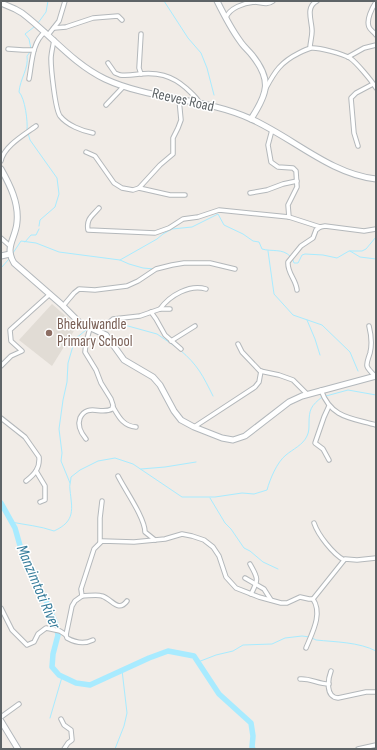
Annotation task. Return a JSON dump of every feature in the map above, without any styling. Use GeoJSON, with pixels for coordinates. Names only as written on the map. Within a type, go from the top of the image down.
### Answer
{"type":"FeatureCollection","features":[{"type":"Feature","properties":{"kind":"street"},"geometry":{"type":"LineString","coordinates":[[29,79],[37,40],[54,28],[59,21],[65,1]]}},
{"type":"Feature","properties":{"kind":"street"},"geometry":{"type":"LineString","coordinates":[[216,1],[241,43],[262,68],[266,88]]}},
{"type":"Feature","properties":{"kind":"street"},"geometry":{"type":"LineString","coordinates":[[226,19],[228,12],[239,6],[253,2],[266,4],[273,1]]}},
{"type":"Feature","properties":{"kind":"street"},"geometry":{"type":"LineString","coordinates":[[310,48],[312,30],[310,9],[313,3],[317,1]]}},
{"type":"Feature","properties":{"kind":"street"},"geometry":{"type":"LineString","coordinates":[[376,2],[371,10],[368,23],[369,28],[376,35]]}},
{"type":"Feature","properties":{"kind":"street","name":"Reeves Road"},"geometry":{"type":"LineString","coordinates":[[1,3],[22,13],[86,68],[107,80],[124,86],[236,113],[272,130],[343,170],[356,175],[376,179]]}},
{"type":"Feature","properties":{"kind":"street"},"geometry":{"type":"LineString","coordinates":[[54,28],[64,27],[97,17],[119,16],[122,20]]}},
{"type":"Feature","properties":{"kind":"street"},"geometry":{"type":"LineString","coordinates":[[141,34],[139,68],[141,74]]}},
{"type":"Feature","properties":{"kind":"street"},"geometry":{"type":"LineString","coordinates":[[54,40],[51,60],[54,88],[59,113],[62,118],[70,124],[93,133]]}},
{"type":"Feature","properties":{"kind":"street"},"geometry":{"type":"LineString","coordinates":[[348,57],[364,48],[376,45]]}},
{"type":"Feature","properties":{"kind":"street"},"geometry":{"type":"LineString","coordinates":[[251,119],[262,101],[266,88],[281,64],[310,48],[348,57],[376,88]]}},
{"type":"Feature","properties":{"kind":"street"},"geometry":{"type":"LineString","coordinates":[[8,49],[34,50]]}},
{"type":"Feature","properties":{"kind":"street"},"geometry":{"type":"LineString","coordinates":[[108,63],[115,73],[120,75],[161,74],[172,78],[194,95],[200,104]]}},
{"type":"Feature","properties":{"kind":"street"},"geometry":{"type":"LineString","coordinates":[[358,146],[354,133],[351,98],[356,93],[373,84]]}},
{"type":"Feature","properties":{"kind":"street"},"geometry":{"type":"LineString","coordinates":[[106,105],[124,86]]}},
{"type":"Feature","properties":{"kind":"street"},"geometry":{"type":"LineString","coordinates":[[86,152],[95,156],[111,180],[118,186],[131,190],[139,187],[173,154],[173,138],[181,120],[179,99]]}},
{"type":"Feature","properties":{"kind":"street"},"geometry":{"type":"LineString","coordinates":[[1,162],[2,154],[6,149],[36,126]]}},
{"type":"Feature","properties":{"kind":"street"},"geometry":{"type":"LineString","coordinates":[[272,130],[268,145],[271,162],[278,167],[294,169],[296,190],[288,205],[289,217]]}},
{"type":"Feature","properties":{"kind":"street"},"geometry":{"type":"LineString","coordinates":[[1,169],[13,191],[17,213],[17,227],[10,246],[10,254],[14,263],[50,294],[78,322],[108,336],[123,359],[155,380],[160,385],[178,417],[194,427],[222,438],[230,440],[238,439],[251,433],[289,402],[307,394],[376,376]]}},
{"type":"Feature","properties":{"kind":"street"},"geometry":{"type":"LineString","coordinates":[[250,193],[267,190],[296,181]]}},
{"type":"Feature","properties":{"kind":"street"},"geometry":{"type":"LineString","coordinates":[[139,187],[170,195],[185,195]]}},
{"type":"Feature","properties":{"kind":"street"},"geometry":{"type":"LineString","coordinates":[[99,208],[86,223],[88,230],[155,233],[169,228],[184,219],[198,217],[219,210],[289,217],[320,227],[325,226],[364,231],[376,228]]}},
{"type":"Feature","properties":{"kind":"street"},"geometry":{"type":"LineString","coordinates":[[297,290],[294,279],[288,270],[288,262],[301,246],[313,238],[316,230],[320,227]]}},
{"type":"Feature","properties":{"kind":"street"},"geometry":{"type":"LineString","coordinates":[[1,238],[10,246]]}},
{"type":"Feature","properties":{"kind":"street"},"geometry":{"type":"LineString","coordinates":[[1,256],[10,254]]}},
{"type":"Feature","properties":{"kind":"street"},"geometry":{"type":"LineString","coordinates":[[63,306],[79,289],[95,290],[127,286],[156,270],[172,265],[184,263],[210,263],[234,268]]}},
{"type":"Feature","properties":{"kind":"street"},"geometry":{"type":"LineString","coordinates":[[99,331],[113,319],[135,317],[160,308],[169,298],[186,290],[197,287],[206,289]]}},
{"type":"Feature","properties":{"kind":"street"},"geometry":{"type":"LineString","coordinates":[[1,366],[11,356],[22,352],[11,342],[10,330],[50,294]]}},
{"type":"Feature","properties":{"kind":"street"},"geometry":{"type":"LineString","coordinates":[[160,308],[170,309]]}},
{"type":"Feature","properties":{"kind":"street"},"geometry":{"type":"LineString","coordinates":[[150,312],[156,319],[165,335],[181,348]]}},
{"type":"Feature","properties":{"kind":"street"},"geometry":{"type":"LineString","coordinates":[[171,341],[195,326]]}},
{"type":"Feature","properties":{"kind":"street"},"geometry":{"type":"LineString","coordinates":[[368,326],[371,344],[367,364],[371,372],[376,376]]}},
{"type":"Feature","properties":{"kind":"street"},"geometry":{"type":"LineString","coordinates":[[90,328],[85,352],[98,374],[113,407],[124,424],[136,427]]}},
{"type":"Feature","properties":{"kind":"street"},"geometry":{"type":"LineString","coordinates":[[238,344],[248,358],[261,371],[293,380],[307,394]]}},
{"type":"Feature","properties":{"kind":"street"},"geometry":{"type":"LineString","coordinates":[[194,427],[236,401],[255,387],[259,382],[261,371]]}},
{"type":"Feature","properties":{"kind":"street"},"geometry":{"type":"LineString","coordinates":[[321,390],[329,406],[334,411],[342,415],[376,425]]}},
{"type":"Feature","properties":{"kind":"street"},"geometry":{"type":"LineString","coordinates":[[329,406],[315,443],[323,449],[329,460]]}},
{"type":"Feature","properties":{"kind":"street"},"geometry":{"type":"LineString","coordinates":[[86,439],[79,427],[81,417],[84,413],[90,410],[109,411],[113,407]]}},
{"type":"Feature","properties":{"kind":"street"},"geometry":{"type":"LineString","coordinates":[[1,418],[20,432],[38,454],[39,460],[36,471],[26,481]]}},
{"type":"Feature","properties":{"kind":"street"},"geometry":{"type":"LineString","coordinates":[[36,471],[45,488],[45,500],[40,502]]}},
{"type":"Feature","properties":{"kind":"street"},"geometry":{"type":"LineString","coordinates":[[118,476],[140,517],[145,532],[155,540]]}},
{"type":"Feature","properties":{"kind":"street"},"geometry":{"type":"LineString","coordinates":[[100,542],[102,501]]}},
{"type":"Feature","properties":{"kind":"street"},"geometry":{"type":"LineString","coordinates":[[314,523],[319,534],[330,548],[344,560]]}},
{"type":"Feature","properties":{"kind":"street"},"geometry":{"type":"LineString","coordinates":[[82,596],[81,589],[94,549],[100,542],[105,541],[134,542],[165,539],[178,535],[192,536],[210,544],[219,556],[229,581],[236,588],[283,603],[300,598],[309,600],[313,599],[344,560],[376,558]]}},
{"type":"Feature","properties":{"kind":"street"},"geometry":{"type":"LineString","coordinates":[[250,564],[257,577],[256,584],[251,594]]}},
{"type":"Feature","properties":{"kind":"street"},"geometry":{"type":"LineString","coordinates":[[245,578],[266,591],[271,600]]}},
{"type":"Feature","properties":{"kind":"street"},"geometry":{"type":"LineString","coordinates":[[66,635],[72,606],[75,601],[82,596],[103,596],[120,606],[127,601]]}},
{"type":"Feature","properties":{"kind":"street"},"geometry":{"type":"LineString","coordinates":[[306,648],[317,614],[317,606],[313,599]]}},
{"type":"Feature","properties":{"kind":"street"},"geometry":{"type":"LineString","coordinates":[[1,608],[12,630],[27,645],[34,642],[40,631],[46,628],[60,631],[66,635],[67,638],[78,642],[86,643],[93,640]]}},
{"type":"Feature","properties":{"kind":"street"},"geometry":{"type":"LineString","coordinates":[[331,671],[328,683],[331,694],[336,698],[366,692],[376,692]]}},
{"type":"Feature","properties":{"kind":"street"},"geometry":{"type":"LineString","coordinates":[[300,679],[307,679],[319,684],[328,683]]}},
{"type":"Feature","properties":{"kind":"street"},"geometry":{"type":"LineString","coordinates":[[1,717],[19,704]]}},
{"type":"Feature","properties":{"kind":"street"},"geometry":{"type":"LineString","coordinates":[[61,719],[64,725],[71,730],[72,738],[64,749]]}},
{"type":"Feature","properties":{"kind":"street"},"geometry":{"type":"LineString","coordinates":[[1,721],[18,749]]}},
{"type":"Feature","properties":{"kind":"street"},"geometry":{"type":"LineString","coordinates":[[358,749],[376,745]]}},
{"type":"Feature","properties":{"kind":"shaded area","name":"Bhekulwandle Primary School"},"geometry":{"type":"Polygon","coordinates":[[[52,304],[77,326],[52,366],[19,340],[52,304]]]}},
{"type":"Feature","properties":{"kind":"waterway"},"geometry":{"type":"LineString","coordinates":[[38,23],[46,12],[48,1]]}},
{"type":"Feature","properties":{"kind":"waterway"},"geometry":{"type":"LineString","coordinates":[[164,1],[188,38],[201,53],[207,68],[214,95]]}},
{"type":"Feature","properties":{"kind":"waterway"},"geometry":{"type":"LineString","coordinates":[[31,49],[29,39],[25,34],[34,27]]}},
{"type":"Feature","properties":{"kind":"waterway"},"geometry":{"type":"LineString","coordinates":[[27,130],[24,105],[19,92],[27,65],[27,56],[30,52]]}},
{"type":"Feature","properties":{"kind":"waterway"},"geometry":{"type":"LineString","coordinates":[[28,133],[30,140],[57,178],[59,194],[55,207],[40,220],[39,226]]}},
{"type":"Feature","properties":{"kind":"waterway"},"geometry":{"type":"LineString","coordinates":[[120,260],[172,229],[192,227],[218,214],[224,225],[243,234],[253,241],[259,242],[262,249],[280,251],[290,256]]}},
{"type":"Feature","properties":{"kind":"waterway"},"geometry":{"type":"LineString","coordinates":[[25,242],[31,235],[36,235],[39,229]]}},
{"type":"Feature","properties":{"kind":"waterway"},"geometry":{"type":"LineString","coordinates":[[293,260],[294,263],[298,263],[302,255],[305,254],[323,255],[337,258],[349,251],[362,251],[366,249],[376,237]]}},
{"type":"Feature","properties":{"kind":"waterway"},"geometry":{"type":"LineString","coordinates":[[13,253],[21,241],[36,243],[59,252],[120,260],[143,268],[154,269]]}},
{"type":"Feature","properties":{"kind":"waterway"},"geometry":{"type":"LineString","coordinates":[[268,251],[274,294],[293,315],[322,325],[350,352],[358,371]]}},
{"type":"Feature","properties":{"kind":"waterway"},"geometry":{"type":"LineString","coordinates":[[350,251],[360,257],[376,259]]}},
{"type":"Feature","properties":{"kind":"waterway"},"geometry":{"type":"LineString","coordinates":[[1,268],[9,259]]}},
{"type":"Feature","properties":{"kind":"waterway"},"geometry":{"type":"LineString","coordinates":[[307,320],[320,355]]}},
{"type":"Feature","properties":{"kind":"waterway"},"geometry":{"type":"LineString","coordinates":[[89,325],[105,325]]}},
{"type":"Feature","properties":{"kind":"waterway"},"geometry":{"type":"LineString","coordinates":[[108,325],[128,326],[157,334],[176,347]]}},
{"type":"Feature","properties":{"kind":"waterway"},"geometry":{"type":"LineString","coordinates":[[70,483],[61,461],[62,453],[59,429],[67,382],[68,363],[75,339],[86,330]]}},
{"type":"Feature","properties":{"kind":"waterway"},"geometry":{"type":"LineString","coordinates":[[180,350],[200,371],[213,396]]}},
{"type":"Feature","properties":{"kind":"waterway"},"geometry":{"type":"LineString","coordinates":[[326,396],[348,390],[376,395]]}},
{"type":"Feature","properties":{"kind":"waterway"},"geometry":{"type":"LineString","coordinates":[[11,522],[54,531],[61,527],[66,523],[71,514],[71,477],[80,470],[98,461],[115,458],[133,464],[182,497],[215,497],[242,493],[254,494],[267,490],[277,466],[286,455],[305,439],[308,434],[311,408],[322,397]]}},
{"type":"Feature","properties":{"kind":"waterway"},"geometry":{"type":"LineString","coordinates":[[141,469],[196,462]]}},
{"type":"Feature","properties":{"kind":"waterway"},"geometry":{"type":"LineString","coordinates":[[210,498],[225,523],[244,548],[263,562],[278,569]]}},
{"type":"Feature","properties":{"kind":"waterway","name":"Manzimtoti River"},"geometry":{"type":"LineString","coordinates":[[1,503],[15,528],[23,556],[56,624],[58,635],[53,654],[52,667],[59,675],[76,683],[90,685],[168,651],[194,656],[219,694],[251,723],[253,749]]}},
{"type":"Feature","properties":{"kind":"waterway"},"geometry":{"type":"LineString","coordinates":[[198,662],[216,655],[233,651],[243,645],[272,644],[285,638],[302,636],[310,637]]}},
{"type":"Feature","properties":{"kind":"waterway"},"geometry":{"type":"LineString","coordinates":[[312,638],[316,640],[355,644],[376,651]]}},
{"type":"Feature","properties":{"kind":"waterway"},"geometry":{"type":"LineString","coordinates":[[115,749],[124,726],[127,713],[122,670]]}},
{"type":"Feature","properties":{"kind":"waterway"},"geometry":{"type":"LineString","coordinates":[[50,718],[62,677]]}},
{"type":"Feature","properties":{"kind":"place","name":"Bhekulwandle Primary School"},"geometry":{"type":"Point","coordinates":[49,333]}}]}
